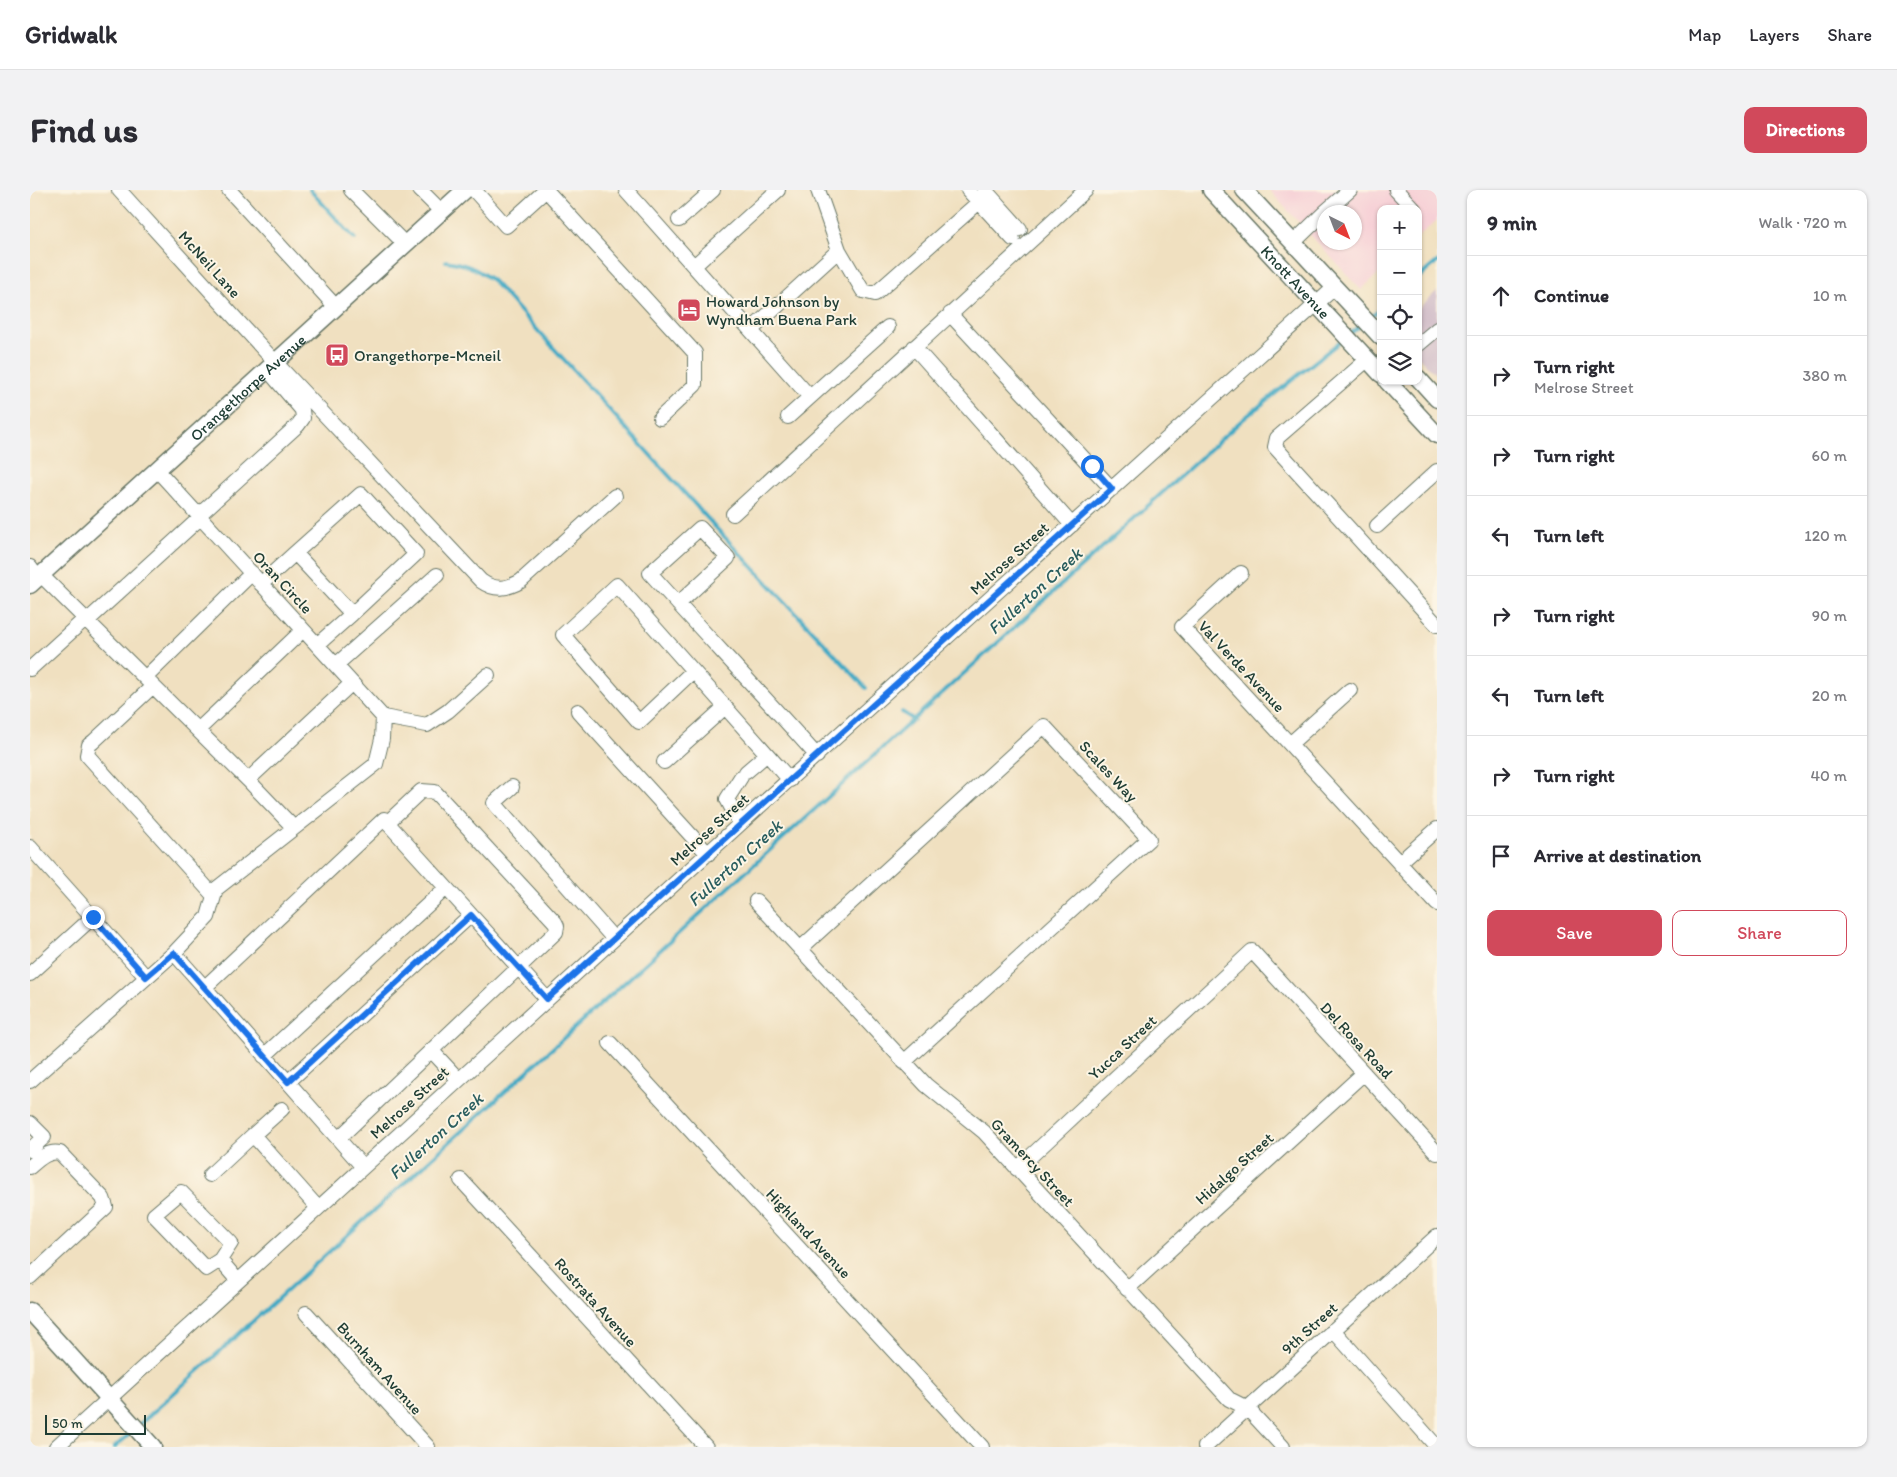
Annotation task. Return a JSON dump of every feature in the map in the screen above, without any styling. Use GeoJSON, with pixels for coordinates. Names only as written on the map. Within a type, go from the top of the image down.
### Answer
{"type":"FeatureCollection","features":[{"type":"Feature","properties":{"kind":"main road","name":"Orangethorpe Avenue"},"geometry":{"type":"LineString","coordinates":[[35,576],[157,470],[465,190]]}},
{"type":"Feature","properties":{"kind":"main road","name":"Knott Avenue"},"geometry":{"type":"LineString","coordinates":[[1211,190],[1377,370]]}},
{"type":"Feature","properties":{"kind":"main road","name":"Knott Avenue"},"geometry":{"type":"LineString","coordinates":[[1244,190],[1377,333]]}},
{"type":"Feature","properties":{"kind":"main road"},"geometry":{"type":"LineString","coordinates":[[1422,382],[1437,399]]}},
{"type":"Feature","properties":{"kind":"main road"},"geometry":{"type":"LineString","coordinates":[[1391,385],[1437,435]]}},
{"type":"Feature","properties":{"kind":"main road"},"geometry":{"type":"LineString","coordinates":[[30,1311],[151,1445]]}},
{"type":"Feature","properties":{"kind":"street","name":"McNeil Lane"},"geometry":{"type":"LineString","coordinates":[[119,190],[271,366]]}},
{"type":"Feature","properties":{"kind":"street"},"geometry":{"type":"LineString","coordinates":[[229,190],[336,307]]}},
{"type":"Feature","properties":{"kind":"street"},"geometry":{"type":"LineString","coordinates":[[351,190],[405,244]]}},
{"type":"Feature","properties":{"kind":"street"},"geometry":{"type":"LineString","coordinates":[[420,190],[441,211]]}},
{"type":"Feature","properties":{"kind":"street"},"geometry":{"type":"LineString","coordinates":[[474,190],[506,226],[546,190],[695,353],[695,385],[660,418]]}},
{"type":"Feature","properties":{"kind":"street"},"geometry":{"type":"LineString","coordinates":[[626,190],[810,397]]}},
{"type":"Feature","properties":{"kind":"street"},"geometry":{"type":"LineString","coordinates":[[679,220],[713,190]]}},
{"type":"Feature","properties":{"kind":"street"},"geometry":{"type":"LineString","coordinates":[[694,266],[778,190]]}},
{"type":"Feature","properties":{"kind":"street"},"geometry":{"type":"LineString","coordinates":[[818,190],[839,250],[863,291],[875,294],[982,196]]}},
{"type":"Feature","properties":{"kind":"street"},"geometry":{"type":"LineString","coordinates":[[968,190],[982,196],[1016,234]]}},
{"type":"Feature","properties":{"kind":"street"},"geometry":{"type":"LineString","coordinates":[[733,514],[1086,190]]}},
{"type":"Feature","properties":{"kind":"street"},"geometry":{"type":"LineString","coordinates":[[1334,205],[1350,190]]}},
{"type":"Feature","properties":{"kind":"street"},"geometry":{"type":"LineString","coordinates":[[1396,190],[1410,205]]}},
{"type":"Feature","properties":{"kind":"street"},"geometry":{"type":"LineString","coordinates":[[1293,242],[1317,220]]}},
{"type":"Feature","properties":{"kind":"street"},"geometry":{"type":"LineString","coordinates":[[751,330],[839,250]]}},
{"type":"Feature","properties":{"kind":"street","name":"Melrose Street"},"geometry":{"type":"LineString","coordinates":[[56,1447],[547,999],[1334,288]]}},
{"type":"Feature","properties":{"kind":"street"},"geometry":{"type":"LineString","coordinates":[[950,314],[1112,489]]}},
{"type":"Feature","properties":{"kind":"street"},"geometry":{"type":"LineString","coordinates":[[788,417],[888,327]]}},
{"type":"Feature","properties":{"kind":"street"},"geometry":{"type":"LineString","coordinates":[[1422,341],[1437,329]]}},
{"type":"Feature","properties":{"kind":"street"},"geometry":{"type":"LineString","coordinates":[[914,347],[1072,525]]}},
{"type":"Feature","properties":{"kind":"street"},"geometry":{"type":"LineString","coordinates":[[1363,356],[1277,438],[1275,447],[1437,625]]}},
{"type":"Feature","properties":{"kind":"street"},"geometry":{"type":"LineString","coordinates":[[271,366],[489,587],[500,589],[511,586],[521,580],[614,496]]}},
{"type":"Feature","properties":{"kind":"street"},"geometry":{"type":"LineString","coordinates":[[30,669],[298,425],[303,418],[302,410],[271,366]]}},
{"type":"Feature","properties":{"kind":"street","name":"Oran Circle"},"geometry":{"type":"LineString","coordinates":[[157,470],[383,717]]}},
{"type":"Feature","properties":{"kind":"street"},"geometry":{"type":"LineString","coordinates":[[1377,526],[1437,471]]}},
{"type":"Feature","properties":{"kind":"street"},"geometry":{"type":"LineString","coordinates":[[261,584],[361,494],[416,554],[318,645]]}},
{"type":"Feature","properties":{"kind":"street"},"geometry":{"type":"LineString","coordinates":[[678,604],[728,558],[700,528],[650,573],[678,604],[816,756]]}},
{"type":"Feature","properties":{"kind":"street"},"geometry":{"type":"LineString","coordinates":[[295,553],[352,614]]}},
{"type":"Feature","properties":{"kind":"street"},"geometry":{"type":"LineString","coordinates":[[214,896],[88,755],[89,746],[252,573]]}},
{"type":"Feature","properties":{"kind":"street","name":"Val Verde Avenue"},"geometry":{"type":"LineString","coordinates":[[1240,573],[1182,627],[1437,904]]}},
{"type":"Feature","properties":{"kind":"street"},"geometry":{"type":"LineString","coordinates":[[336,665],[436,575]]}},
{"type":"Feature","properties":{"kind":"street"},"geometry":{"type":"LineString","coordinates":[[35,576],[86,620],[294,828]]}},
{"type":"Feature","properties":{"kind":"street"},"geometry":{"type":"LineString","coordinates":[[693,671],[639,722],[563,635],[617,584],[790,780]]}},
{"type":"Feature","properties":{"kind":"street"},"geometry":{"type":"LineString","coordinates":[[198,730],[304,630]]}},
{"type":"Feature","properties":{"kind":"street"},"geometry":{"type":"LineString","coordinates":[[30,1081],[174,953],[208,917],[216,889],[376,764],[382,739],[383,717],[427,725],[448,711],[488,675]]}},
{"type":"Feature","properties":{"kind":"street"},"geometry":{"type":"LineString","coordinates":[[248,780],[352,683]]}},
{"type":"Feature","properties":{"kind":"street"},"geometry":{"type":"LineString","coordinates":[[1290,744],[1350,690]]}},
{"type":"Feature","properties":{"kind":"street"},"geometry":{"type":"LineString","coordinates":[[664,762],[726,707]]}},
{"type":"Feature","properties":{"kind":"street"},"geometry":{"type":"LineString","coordinates":[[578,711],[708,854]]}},
{"type":"Feature","properties":{"kind":"street","name":"Scales Way"},"geometry":{"type":"LineString","coordinates":[[800,949],[1044,726],[1149,839],[904,1062]]}},
{"type":"Feature","properties":{"kind":"street"},"geometry":{"type":"LineString","coordinates":[[740,824],[727,799],[743,775],[767,754]]}},
{"type":"Feature","properties":{"kind":"street"},"geometry":{"type":"LineString","coordinates":[[512,787],[494,803],[614,939]]}},
{"type":"Feature","properties":{"kind":"street"},"geometry":{"type":"LineString","coordinates":[[338,1139],[554,935],[557,926],[435,792],[421,791],[387,823]]}},
{"type":"Feature","properties":{"kind":"street"},"geometry":{"type":"LineString","coordinates":[[204,988],[384,819],[547,999]]}},
{"type":"Feature","properties":{"kind":"street"},"geometry":{"type":"LineString","coordinates":[[1399,863],[1437,829]]}},
{"type":"Feature","properties":{"kind":"street"},"geometry":{"type":"LineString","coordinates":[[30,847],[35,864],[93,917],[146,977]]}},
{"type":"Feature","properties":{"kind":"street"},"geometry":{"type":"LineString","coordinates":[[264,1056],[446,888]]}},
{"type":"Feature","properties":{"kind":"street","name":"Gramercy Street"},"geometry":{"type":"LineString","coordinates":[[756,901],[904,1062],[940,1098],[984,1132],[1228,1400],[1247,1408],[1283,1447]]}},
{"type":"Feature","properties":{"kind":"street"},"geometry":{"type":"LineString","coordinates":[[288,1082],[471,915]]}},
{"type":"Feature","properties":{"kind":"street"},"geometry":{"type":"LineString","coordinates":[[30,974],[93,917]]}},
{"type":"Feature","properties":{"kind":"street","name":"Del Rosa Road"},"geometry":{"type":"LineString","coordinates":[[1252,951],[1437,1153]]}},
{"type":"Feature","properties":{"kind":"street","name":"Yucca Street"},"geometry":{"type":"LineString","coordinates":[[1016,1168],[1252,951]]}},
{"type":"Feature","properties":{"kind":"street"},"geometry":{"type":"LineString","coordinates":[[174,953],[363,1167]]}},
{"type":"Feature","properties":{"kind":"street","name":"Highland Avenue"},"geometry":{"type":"LineString","coordinates":[[610,1043],[982,1447]]}},
{"type":"Feature","properties":{"kind":"street"},"geometry":{"type":"LineString","coordinates":[[432,1050],[459,1080]]}},
{"type":"Feature","properties":{"kind":"street","name":"Hidalgo Street"},"geometry":{"type":"LineString","coordinates":[[1127,1289],[1364,1073]]}},
{"type":"Feature","properties":{"kind":"street"},"geometry":{"type":"LineString","coordinates":[[210,1175],[282,1109]]}},
{"type":"Feature","properties":{"kind":"street"},"geometry":{"type":"LineString","coordinates":[[30,1123],[44,1138],[30,1150]]}},
{"type":"Feature","properties":{"kind":"street"},"geometry":{"type":"LineString","coordinates":[[253,1135],[318,1208]]}},
{"type":"Feature","properties":{"kind":"street"},"geometry":{"type":"LineString","coordinates":[[30,1167],[45,1155],[55,1152],[60,1153],[103,1198],[106,1207],[30,1277]]}},
{"type":"Feature","properties":{"kind":"street","name":"Rostrata Avenue"},"geometry":{"type":"LineString","coordinates":[[461,1180],[706,1447]]}},
{"type":"Feature","properties":{"kind":"street"},"geometry":{"type":"LineString","coordinates":[[181,1192],[230,1243],[220,1260],[206,1269],[154,1215],[181,1192]]}},
{"type":"Feature","properties":{"kind":"street","name":"9th Street"},"geometry":{"type":"LineString","coordinates":[[1205,1447],[1437,1236]]}},
{"type":"Feature","properties":{"kind":"street"},"geometry":{"type":"LineString","coordinates":[[220,1260],[238,1281]]}},
{"type":"Feature","properties":{"kind":"street","name":"Burnham Avenue"},"geometry":{"type":"LineString","coordinates":[[306,1313],[428,1447]]}},
{"type":"Feature","properties":{"kind":"street"},"geometry":{"type":"LineString","coordinates":[[1333,1330],[1437,1447]]}},
{"type":"Feature","properties":{"kind":"shaded area"},"geometry":{"type":"Polygon","coordinates":[[[1269,190],[1437,190],[1437,220],[1422,233],[1422,205],[1377,205],[1377,275],[1361,290],[1324,250],[1362,250],[1362,205],[1317,205],[1317,242],[1269,190]]]}},
{"type":"Feature","properties":{"kind":"shaded area"},"geometry":{"type":"Polygon","coordinates":[[[1437,291],[1437,376],[1422,360],[1422,305],[1437,291]]]}},
{"type":"Feature","properties":{"kind":"waterway"},"geometry":{"type":"LineString","coordinates":[[310,190],[355,239]]}},
{"type":"Feature","properties":{"kind":"waterway"},"geometry":{"type":"LineString","coordinates":[[446,261],[471,267],[493,281],[718,530],[866,688]]}},
{"type":"Feature","properties":{"kind":"waterway","name":"Fullerton Creek"},"geometry":{"type":"LineString","coordinates":[[1422,275],[1437,262]]}},
{"type":"Feature","properties":{"kind":"waterway","name":"Fullerton Creek"},"geometry":{"type":"LineString","coordinates":[[1369,318],[1377,312]]}},
{"type":"Feature","properties":{"kind":"waterway","name":"Fullerton Creek"},"geometry":{"type":"LineString","coordinates":[[1350,334],[1362,324]]}},
{"type":"Feature","properties":{"kind":"waterway","name":"Fullerton Creek"},"geometry":{"type":"LineString","coordinates":[[139,1425],[1241,421],[1342,340]]}},
{"type":"Feature","properties":{"kind":"waterway"},"geometry":{"type":"LineString","coordinates":[[902,712],[914,720]]}},
{"type":"Feature","properties":{"kind":"waterway","name":"Fullerton Creek"},"geometry":{"type":"LineString","coordinates":[[115,1447],[132,1432]]}},
{"type":"Feature","properties":{"kind":"place","name":"Howard Johnson by Wyndham Buena Park"},"geometry":{"type":"Point","coordinates":[689,310]}},
{"type":"Feature","properties":{"kind":"place","name":"Orangethorpe-Mcneil"},"geometry":{"type":"Point","coordinates":[337,355]}},
{"type":"Feature","properties":{"kind":"route"},"geometry":{"type":"LineString","coordinates":[[93,917],[146,977],[174,953],[288,1082],[471,915],[547,999],[1112,489],[1092,466]]}}]}
